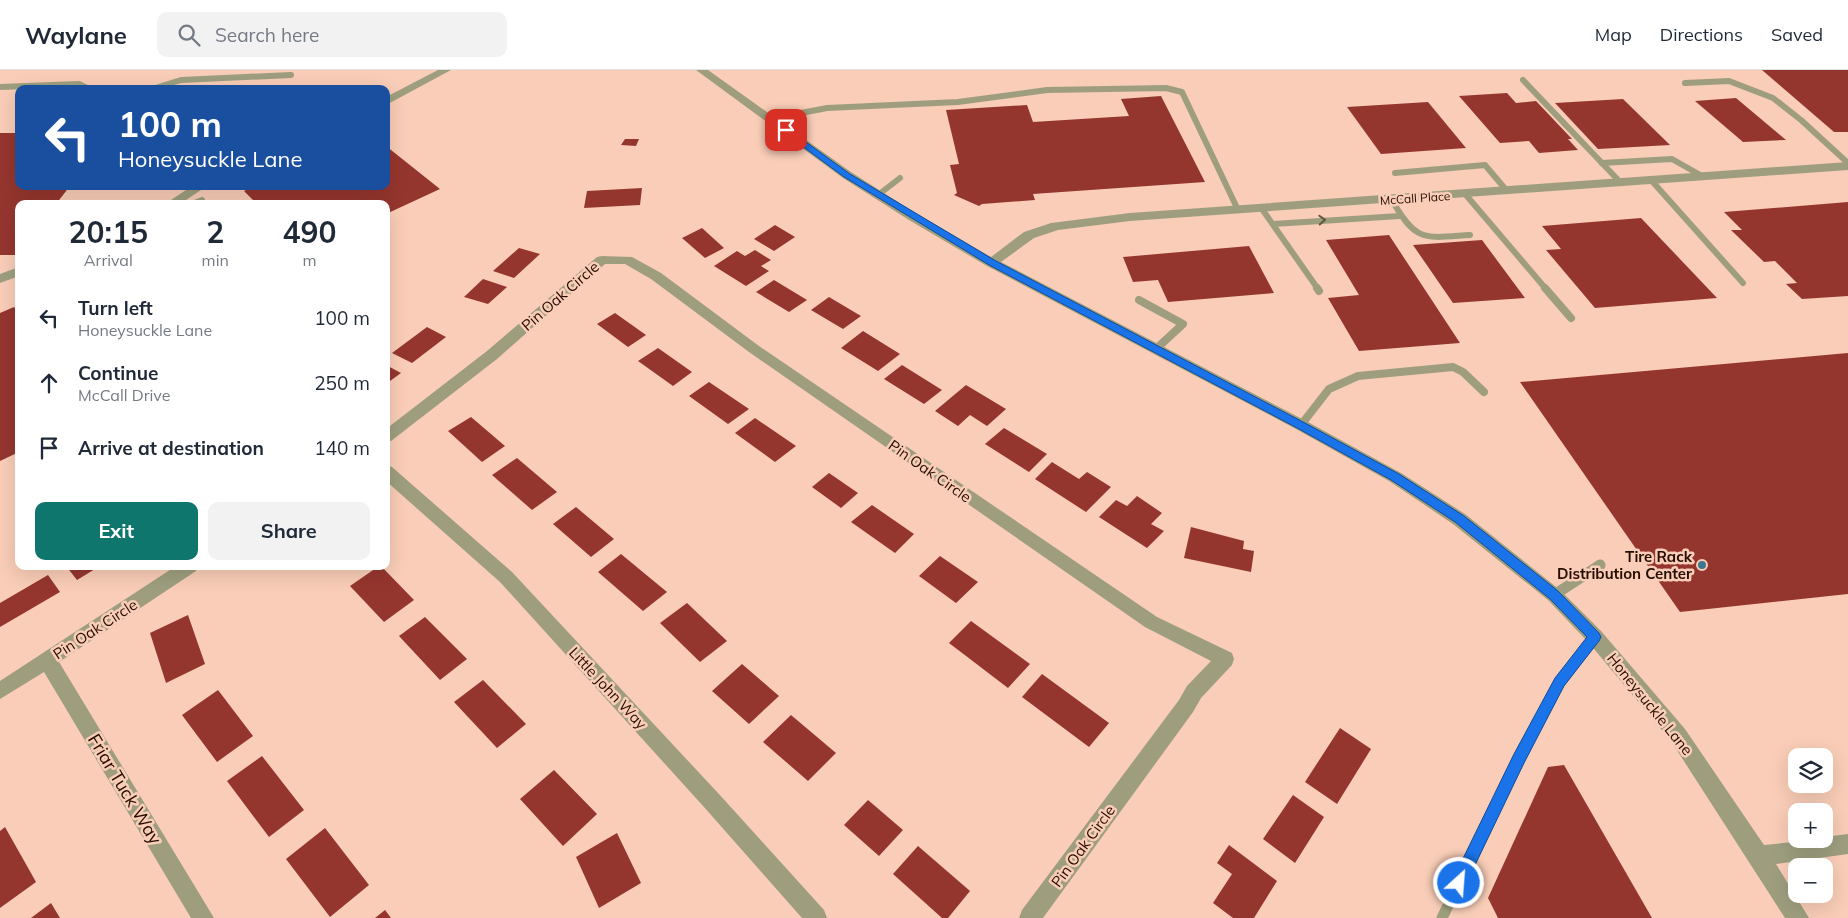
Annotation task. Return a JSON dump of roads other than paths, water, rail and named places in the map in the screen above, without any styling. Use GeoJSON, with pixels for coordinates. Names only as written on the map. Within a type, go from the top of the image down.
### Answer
{"type":"FeatureCollection","features":[{"type":"Feature","properties":{"kind":"street"},"geometry":{"type":"LineString","coordinates":[[390,100],[446,70]]}},
{"type":"Feature","properties":{"kind":"street"},"geometry":{"type":"LineString","coordinates":[[701,70],[847,175],[992,263]]}},
{"type":"Feature","properties":{"kind":"street","name":"McCall Place"},"geometry":{"type":"LineString","coordinates":[[992,263],[1029,235],[1056,226],[1130,218],[1621,183],[1848,164]]}},
{"type":"Feature","properties":{"kind":"street"},"geometry":{"type":"LineString","coordinates":[[178,200],[194,190]]}},
{"type":"Feature","properties":{"kind":"street","name":"Pin Oak Circle"},"geometry":{"type":"LineString","coordinates":[[390,434],[492,355],[602,260],[627,260],[656,276],[754,349],[1150,622],[1225,660],[1194,692],[1186,706],[1030,918]]}},
{"type":"Feature","properties":{"kind":"street","name":"Honeysuckle Lane"},"geometry":{"type":"LineString","coordinates":[[992,263],[1395,477],[1460,519],[1554,595],[1595,637],[1678,735],[1798,918]]}},
{"type":"Feature","properties":{"kind":"street"},"geometry":{"type":"LineString","coordinates":[[0,279],[15,273]]}},
{"type":"Feature","properties":{"kind":"street","name":"Little John Way"},"geometry":{"type":"LineString","coordinates":[[390,475],[506,577],[711,800],[816,918]]}},
{"type":"Feature","properties":{"kind":"street","name":"Pin Oak Circle"},"geometry":{"type":"LineString","coordinates":[[0,691],[184,570]]}},
{"type":"Feature","properties":{"kind":"street","name":"Friar Tuck Way"},"geometry":{"type":"LineString","coordinates":[[47,660],[203,918]]}},
{"type":"Feature","properties":{"kind":"street"},"geometry":{"type":"LineString","coordinates":[[1759,856],[1848,844]]}},
{"type":"Feature","properties":{"kind":"lane"},"geometry":{"type":"LineString","coordinates":[[165,85],[181,80],[291,75]]}},
{"type":"Feature","properties":{"kind":"lane"},"geometry":{"type":"LineString","coordinates":[[1522,80],[1621,183]]}},
{"type":"Feature","properties":{"kind":"lane"},"geometry":{"type":"LineString","coordinates":[[1685,84],[1729,81],[1773,98],[1801,120],[1848,164]]}},
{"type":"Feature","properties":{"kind":"lane"},"geometry":{"type":"LineString","coordinates":[[52,85],[80,85]]}},
{"type":"Feature","properties":{"kind":"lane"},"geometry":{"type":"LineString","coordinates":[[0,87],[15,86]]}},
{"type":"Feature","properties":{"kind":"lane"},"geometry":{"type":"LineString","coordinates":[[770,119],[827,108],[958,102],[1047,90],[1166,88],[1182,92],[1238,210]]}},
{"type":"Feature","properties":{"kind":"lane"},"geometry":{"type":"LineString","coordinates":[[1602,163],[1672,159],[1702,176]]}},
{"type":"Feature","properties":{"kind":"lane"},"geometry":{"type":"LineString","coordinates":[[1394,173],[1486,165],[1507,191]]}},
{"type":"Feature","properties":{"kind":"lane"},"geometry":{"type":"LineString","coordinates":[[878,195],[900,178]]}},
{"type":"Feature","properties":{"kind":"lane"},"geometry":{"type":"LineString","coordinates":[[1651,180],[1743,283]]}},
{"type":"Feature","properties":{"kind":"lane"},"geometry":{"type":"LineString","coordinates":[[1466,194],[1571,318]]}},
{"type":"Feature","properties":{"kind":"lane"},"geometry":{"type":"LineString","coordinates":[[1392,200],[1410,230],[1424,237],[1470,235]]}},
{"type":"Feature","properties":{"kind":"lane"},"geometry":{"type":"LineString","coordinates":[[1262,209],[1319,291]]}},
{"type":"Feature","properties":{"kind":"lane"},"geometry":{"type":"LineString","coordinates":[[1273,224],[1400,216]]}},
{"type":"Feature","properties":{"kind":"lane"},"geometry":{"type":"LineString","coordinates":[[1139,300],[1183,324],[1156,349]]}},
{"type":"Feature","properties":{"kind":"lane"},"geometry":{"type":"LineString","coordinates":[[1301,426],[1329,389],[1358,376],[1454,367],[1463,372],[1484,392]]}},
{"type":"Feature","properties":{"kind":"lane"},"geometry":{"type":"LineString","coordinates":[[1554,595],[1601,565]]}},
{"type":"Feature","properties":{"kind":"lane"},"geometry":{"type":"LineString","coordinates":[[1442,918],[1519,758],[1560,682],[1595,637]]}},
{"type":"Feature","properties":{"kind":"place","name":"Tire Rack Distribution Center"},"geometry":{"type":"Point","coordinates":[1702,565]}}]}
